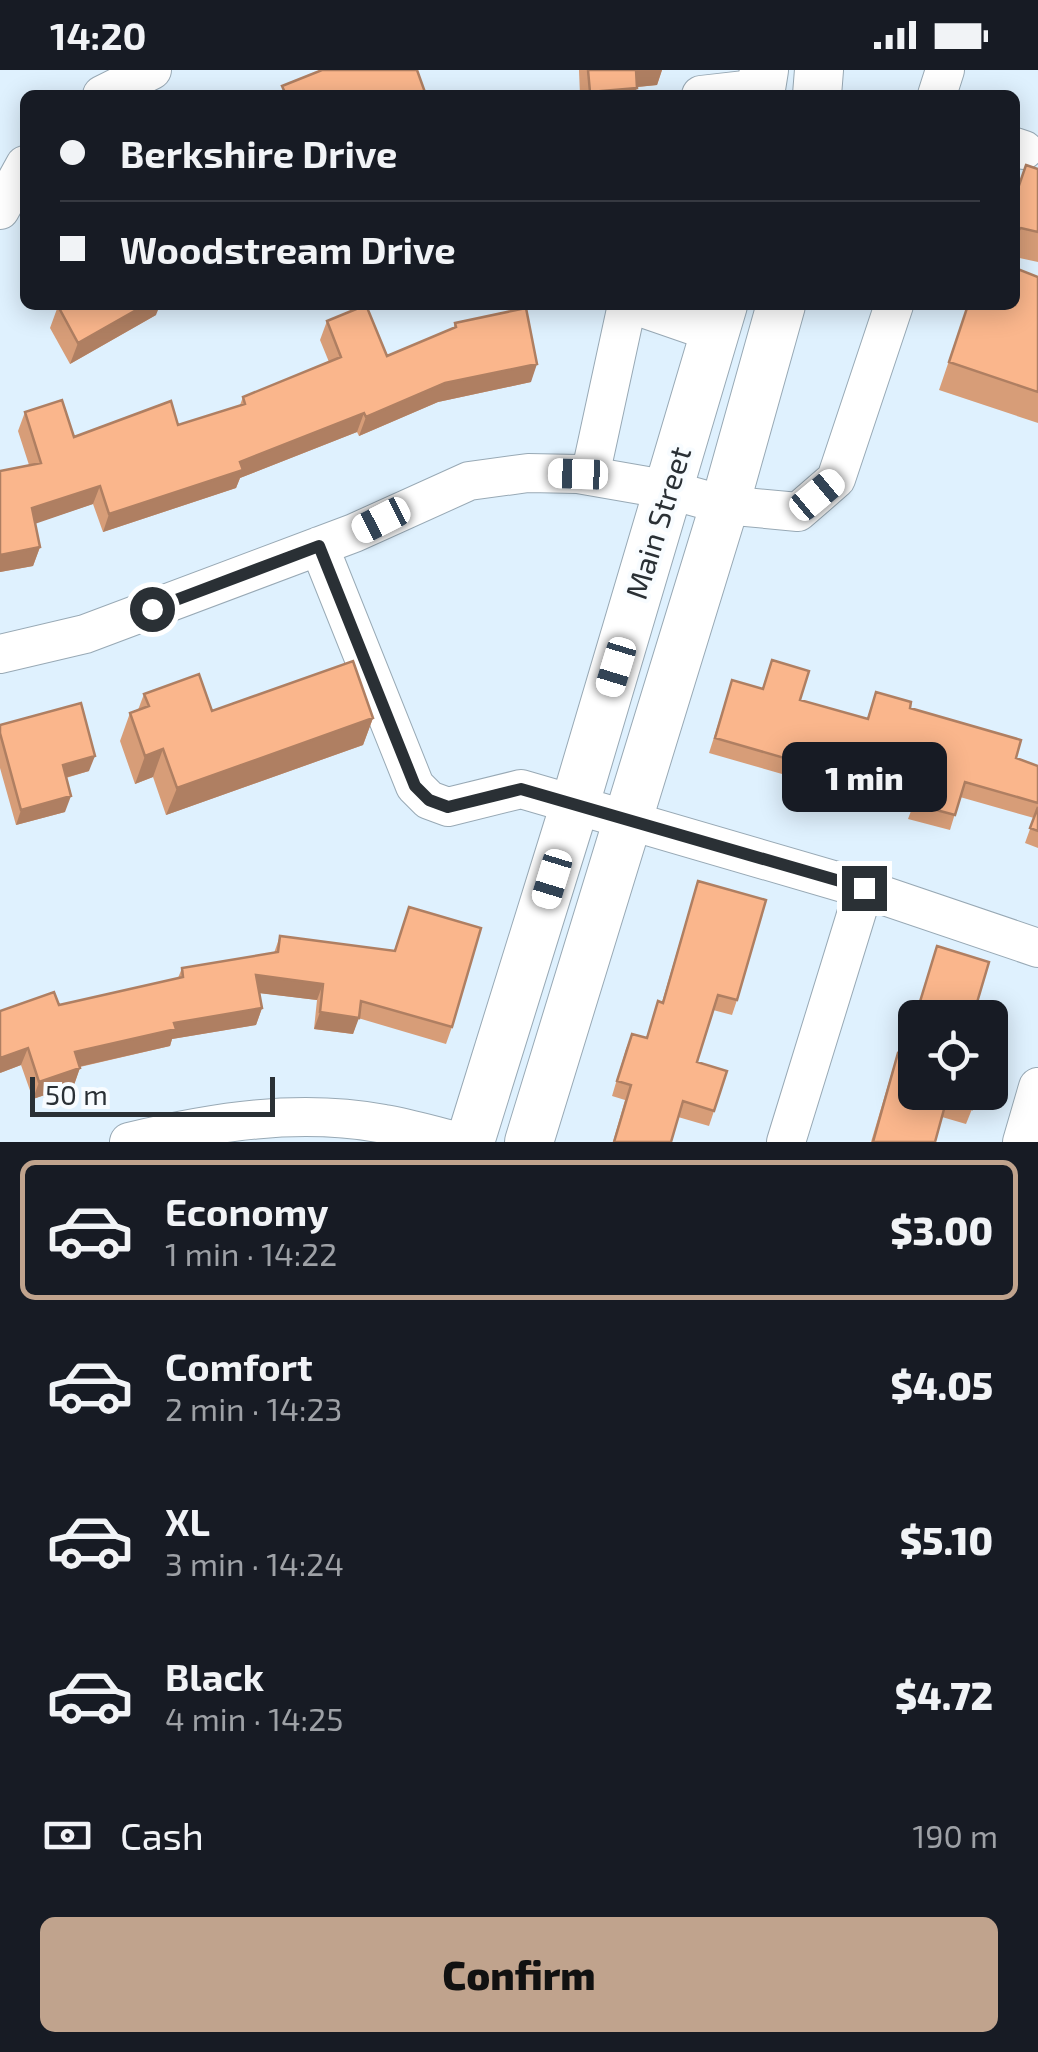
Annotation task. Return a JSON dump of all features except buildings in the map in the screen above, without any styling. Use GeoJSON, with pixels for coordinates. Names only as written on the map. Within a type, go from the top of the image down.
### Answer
{"type":"FeatureCollection","features":[{"type":"Feature","properties":{"kind":"main road","name":"Main Street"},"geometry":{"type":"LineString","coordinates":[[529,1142],[724,505],[780,310]]}},
{"type":"Feature","properties":{"kind":"main road","name":"Main Street"},"geometry":{"type":"LineString","coordinates":[[470,1142],[719,319]]}},
{"type":"Feature","properties":{"kind":"street"},"geometry":{"type":"LineString","coordinates":[[112,90],[152,70]]}},
{"type":"Feature","properties":{"kind":"street"},"geometry":{"type":"LineString","coordinates":[[729,90],[762,84]]}},
{"type":"Feature","properties":{"kind":"street"},"geometry":{"type":"LineString","coordinates":[[0,210],[20,174]]}},
{"type":"Feature","properties":{"kind":"street"},"geometry":{"type":"LineString","coordinates":[[590,476],[630,310]]}},
{"type":"Feature","properties":{"kind":"street"},"geometry":{"type":"LineString","coordinates":[[662,310],[719,319]]}},
{"type":"Feature","properties":{"kind":"street"},"geometry":{"type":"LineString","coordinates":[[0,654],[85,634],[319,546],[469,482],[528,472],[590,476],[670,490],[724,505],[798,512],[836,479],[892,310]]}},
{"type":"Feature","properties":{"kind":"street"},"geometry":{"type":"LineString","coordinates":[[319,546],[415,786],[429,800],[448,807],[521,789],[864,888],[1038,948]]}},
{"type":"Feature","properties":{"kind":"street"},"geometry":{"type":"LineString","coordinates":[[786,1142],[864,888]]}},
{"type":"Feature","properties":{"kind":"street"},"geometry":{"type":"LineString","coordinates":[[1022,1142],[1038,1087]]}},
{"type":"Feature","properties":{"kind":"street"},"geometry":{"type":"LineString","coordinates":[[129,1142],[208,1124],[296,1116],[382,1123],[460,1142]]}},
{"type":"Feature","properties":{"kind":"route"},"geometry":{"type":"LineString","coordinates":[[152,609],[319,546],[415,786],[429,800],[448,807],[521,789],[864,888]]}}]}
